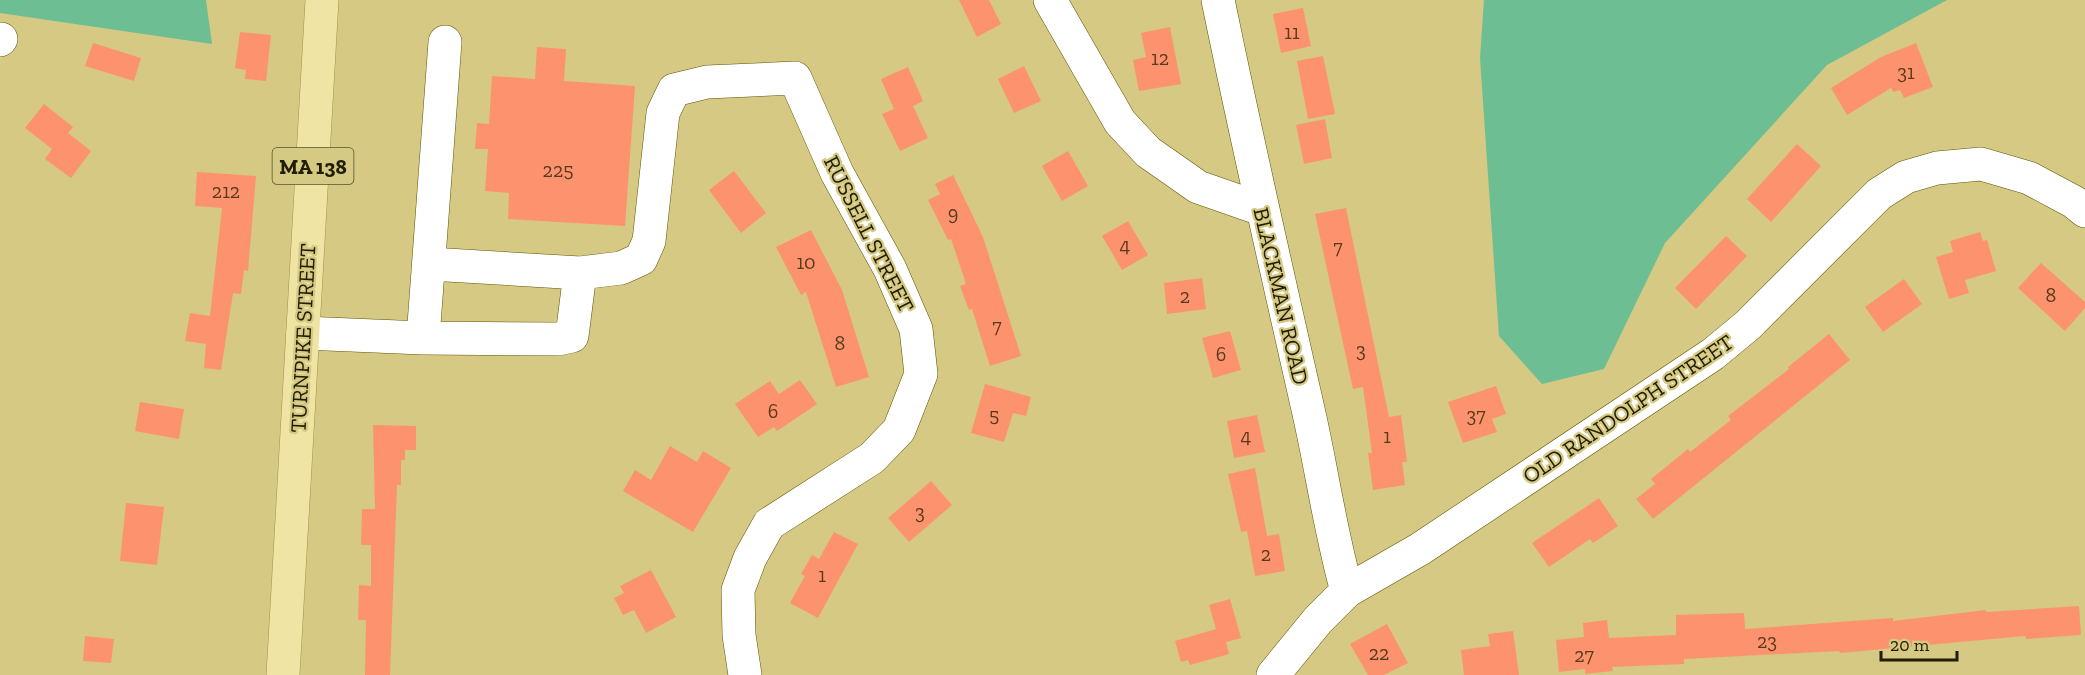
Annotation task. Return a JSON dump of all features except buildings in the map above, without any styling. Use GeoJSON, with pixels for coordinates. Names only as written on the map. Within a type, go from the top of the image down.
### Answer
{"type":"FeatureCollection","features":[{"type":"Feature","properties":{"kind":"main road","name":"TURNPIKE STREET"},"geometry":{"type":"LineString","coordinates":[[283,675],[322,0]]}},
{"type":"Feature","properties":{"kind":"street"},"geometry":{"type":"LineString","coordinates":[[1050,0],[1120,122],[1148,152],[1198,188],[1261,209]]}},
{"type":"Feature","properties":{"kind":"street","name":"BLACKMAN ROAD"},"geometry":{"type":"LineString","coordinates":[[1218,0],[1261,209],[1308,412],[1332,536],[1347,591]]}},
{"type":"Feature","properties":{"kind":"street"},"geometry":{"type":"LineString","coordinates":[[423,338],[445,42]]}},
{"type":"Feature","properties":{"kind":"street","name":"RUSSELL STREET"},"geometry":{"type":"LineString","coordinates":[[580,273],[621,268],[641,259],[649,241],[663,113],[674,90],[707,82],[795,78],[837,173],[890,268],[916,329],[921,374],[899,430],[872,458],[769,524],[750,558],[738,590],[739,635],[745,675]]}},
{"type":"Feature","properties":{"kind":"street","name":"OLD RANDOLPH STREET"},"geometry":{"type":"LineString","coordinates":[[1273,675],[1318,620],[1347,591],[1420,549],[1713,354],[1748,325],[1878,194],[1906,177],[1938,168],[1980,164],[2029,178],[2074,202],[2085,211]]}},
{"type":"Feature","properties":{"kind":"street"},"geometry":{"type":"LineString","coordinates":[[303,333],[423,338],[558,339],[572,336],[580,273],[430,264]]}},
{"type":"Feature","properties":{"kind":"green space"},"geometry":{"type":"Polygon","coordinates":[[[0,0],[206,0],[212,44],[0,13],[0,0]]]}},
{"type":"Feature","properties":{"kind":"green space"},"geometry":{"type":"Polygon","coordinates":[[[1484,0],[1947,0],[1827,65],[1665,243],[1604,369],[1542,384],[1499,336],[1480,58],[1484,0]]]}}]}
